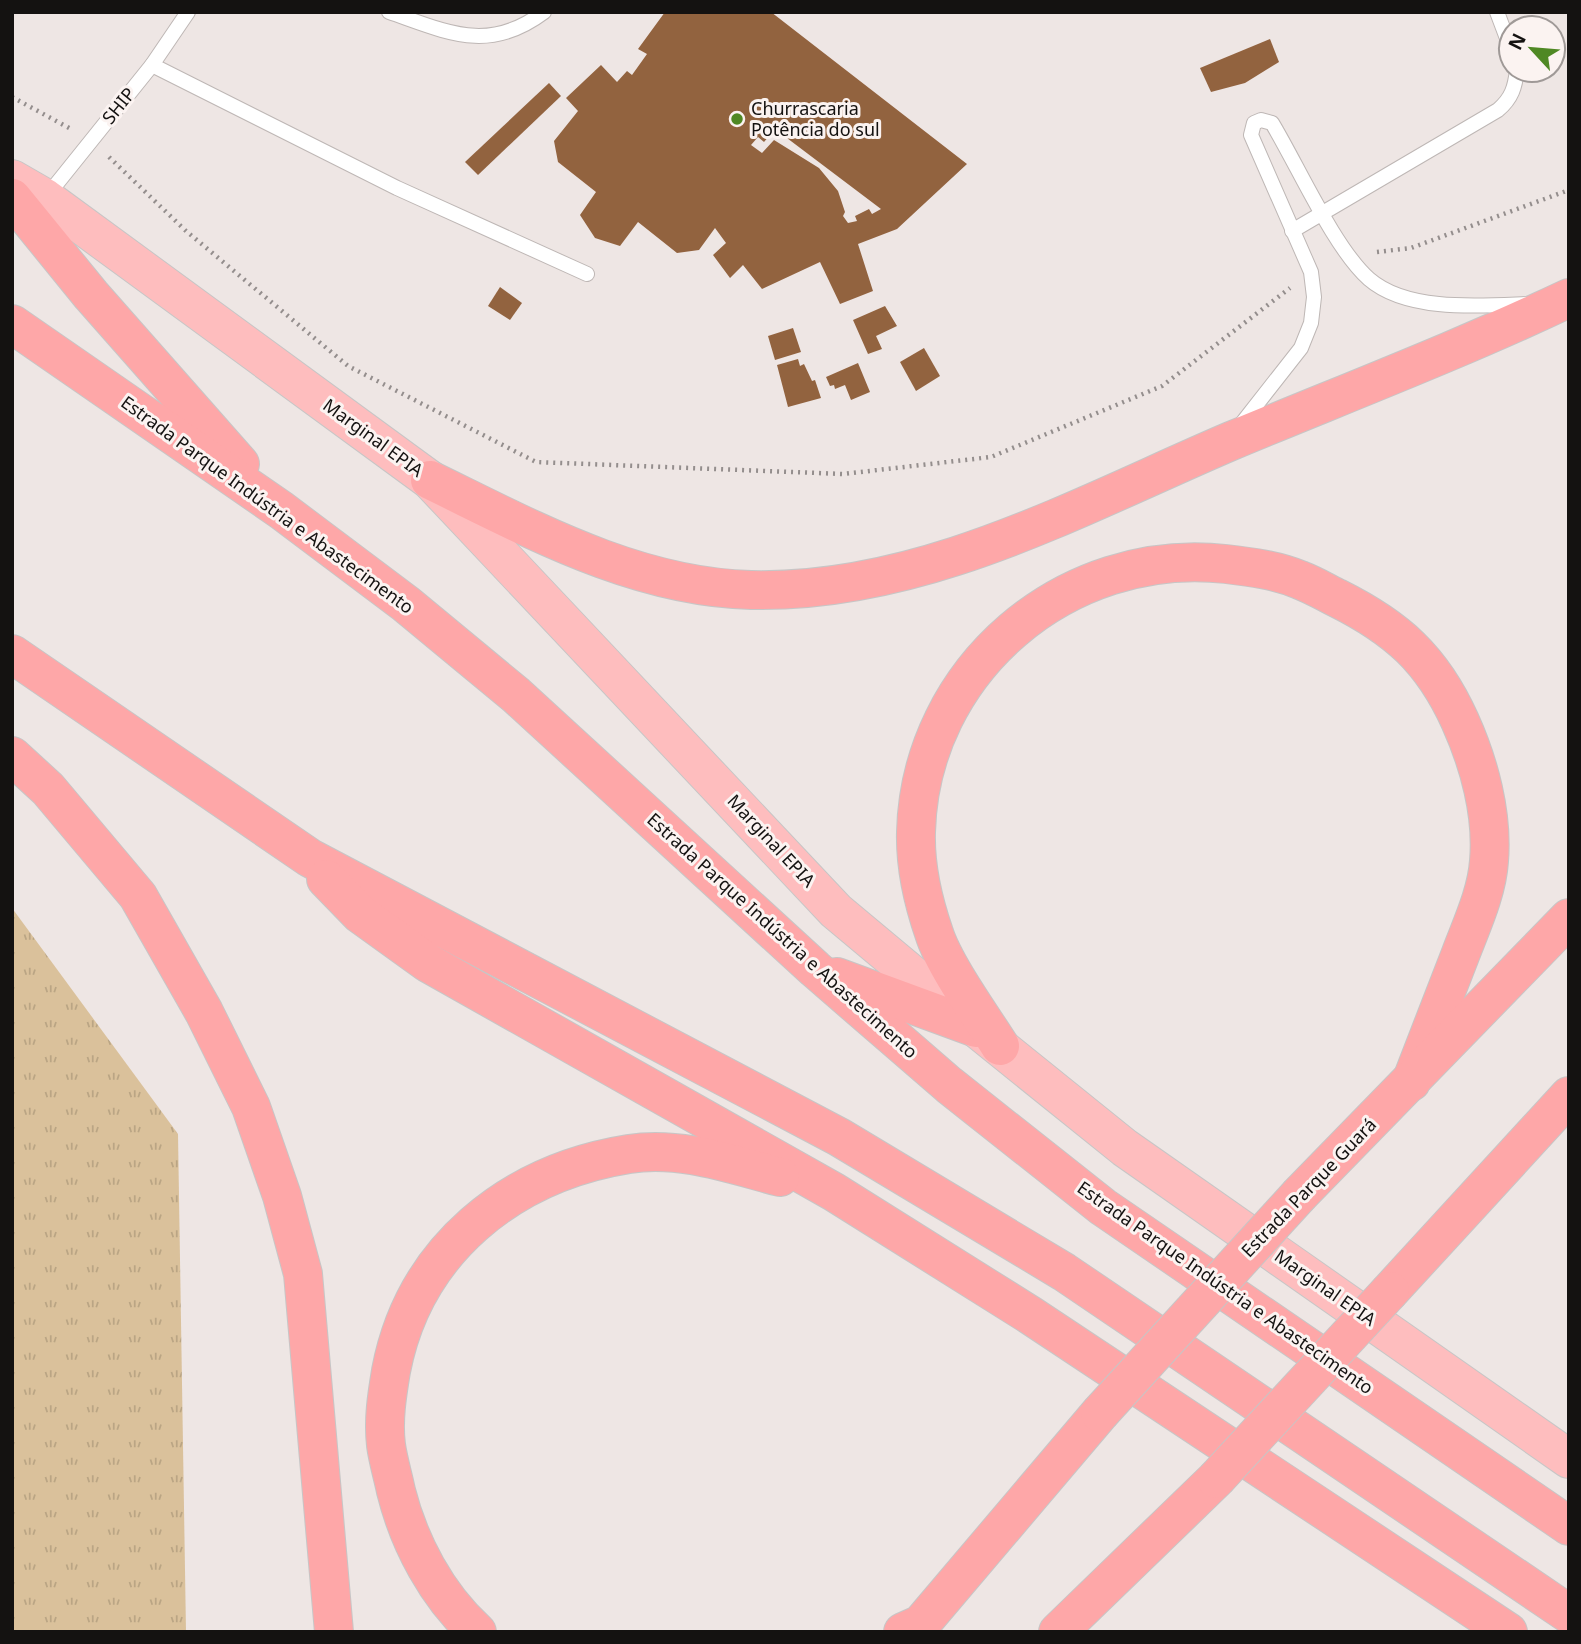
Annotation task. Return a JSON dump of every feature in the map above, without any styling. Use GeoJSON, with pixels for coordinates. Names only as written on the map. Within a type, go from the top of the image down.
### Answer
{"type":"FeatureCollection","features":[{"type":"Feature","properties":{"kind":"highway"},"geometry":{"type":"LineString","coordinates":[[29,198],[91,295],[281,510]]}},
{"type":"Feature","properties":{"kind":"highway"},"geometry":{"type":"LineString","coordinates":[[430,480],[544,535],[615,565],[677,579],[750,590],[821,586],[885,574],[999,543],[1226,443],[1564,300]]}},
{"type":"Feature","properties":{"kind":"highway","name":"Estrada Parque Indústria e Abastecimento"},"geometry":{"type":"LineString","coordinates":[[12,324],[281,510],[406,604],[516,695],[815,969],[949,1085],[1103,1207],[1569,1526]]}},
{"type":"Feature","properties":{"kind":"highway"},"geometry":{"type":"LineString","coordinates":[[988,1037],[936,939],[918,872],[916,831],[923,783],[937,732],[969,675],[1029,617],[1079,587],[1121,571],[1161,563],[1196,561],[1262,569],[1300,580],[1378,619],[1404,638],[1424,662],[1452,702],[1476,757],[1486,814],[1489,862],[1476,913],[1411,1082]]}},
{"type":"Feature","properties":{"kind":"highway"},"geometry":{"type":"LineString","coordinates":[[12,654],[310,858],[839,1137],[1064,1272],[1569,1614]]}},
{"type":"Feature","properties":{"kind":"highway"},"geometry":{"type":"LineString","coordinates":[[12,756],[48,789],[138,896],[204,1012],[251,1107],[282,1196],[303,1274],[334,1632]]}},
{"type":"Feature","properties":{"kind":"highway"},"geometry":{"type":"LineString","coordinates":[[310,858],[340,896],[360,914],[428,963],[834,1192],[1030,1315],[1484,1620],[1508,1632]]}},
{"type":"Feature","properties":{"kind":"highway","name":"Estrada Parque Guará"},"geometry":{"type":"LineString","coordinates":[[912,1628],[1100,1413],[1300,1194],[1569,918]]}},
{"type":"Feature","properties":{"kind":"highway"},"geometry":{"type":"LineString","coordinates":[[815,969],[988,1037]]}},
{"type":"Feature","properties":{"kind":"highway"},"geometry":{"type":"LineString","coordinates":[[1058,1631],[1216,1479],[1569,1096]]}},
{"type":"Feature","properties":{"kind":"highway"},"geometry":{"type":"LineString","coordinates":[[477,1632],[444,1596],[416,1548],[401,1510],[386,1444],[386,1402],[406,1316],[428,1277],[460,1237],[496,1205],[541,1180],[586,1164],[630,1154],[677,1151],[834,1192]]}},
{"type":"Feature","properties":{"kind":"main road","name":"Marginal EPIA"},"geometry":{"type":"LineString","coordinates":[[12,179],[29,198],[430,480],[836,911],[988,1037],[1125,1147],[1569,1460]]}},
{"type":"Feature","properties":{"kind":"lane","name":"SHIP"},"geometry":{"type":"LineString","coordinates":[[29,198],[91,140],[152,65],[188,12]]}},
{"type":"Feature","properties":{"kind":"lane"},"geometry":{"type":"LineString","coordinates":[[389,12],[456,35],[478,38],[509,33],[544,12]]}},
{"type":"Feature","properties":{"kind":"lane"},"geometry":{"type":"LineString","coordinates":[[152,65],[397,188],[587,274]]}},
{"type":"Feature","properties":{"kind":"lane"},"geometry":{"type":"LineString","coordinates":[[1292,231],[1498,110],[1507,103],[1515,84]]}},
{"type":"Feature","properties":{"kind":"lane"},"geometry":{"type":"LineString","coordinates":[[1226,443],[1301,348],[1311,323],[1314,298],[1311,272],[1251,135],[1254,123],[1261,120],[1272,123],[1348,255],[1371,280],[1398,294],[1432,303],[1469,306],[1564,300]]}},
{"type":"Feature","properties":{"kind":"path"},"geometry":{"type":"LineString","coordinates":[[12,97],[91,140],[186,231],[348,366],[536,462],[843,474],[991,457],[1162,386],[1311,272]]}},
{"type":"Feature","properties":{"kind":"path"},"geometry":{"type":"LineString","coordinates":[[1348,255],[1411,248],[1569,190]]}},
{"type":"Feature","properties":{"kind":"green space"},"geometry":{"type":"Polygon","coordinates":[[[12,908],[178,1134],[186,1632],[12,1632],[12,908]]]}},
{"type":"Feature","properties":{"kind":"building"},"geometry":{"type":"Polygon","coordinates":[[[665,12],[771,12],[967,164],[897,229],[858,244],[873,291],[840,304],[820,262],[762,289],[743,265],[730,278],[713,255],[726,243],[715,228],[699,250],[677,253],[638,222],[620,246],[595,238],[580,215],[596,192],[558,162],[554,141],[578,111],[566,98],[601,65],[617,82],[627,71],[632,75],[647,54],[638,49],[665,12]],[[775,129],[764,142],[758,137],[751,145],[762,153],[774,140],[819,168],[838,191],[845,212],[843,216],[848,223],[857,221],[855,216],[869,209],[872,214],[881,209],[775,129]]]}},
{"type":"Feature","properties":{"kind":"building"},"geometry":{"type":"Polygon","coordinates":[[[1270,39],[1279,62],[1245,83],[1211,92],[1200,68],[1270,39]]]}},
{"type":"Feature","properties":{"kind":"building"},"geometry":{"type":"Polygon","coordinates":[[[549,83],[561,96],[478,175],[465,162],[549,83]]]}},
{"type":"Feature","properties":{"kind":"building"},"geometry":{"type":"Polygon","coordinates":[[[500,287],[522,303],[510,320],[488,306],[500,287]]]}},
{"type":"Feature","properties":{"kind":"building"},"geometry":{"type":"Polygon","coordinates":[[[885,306],[897,326],[876,336],[882,349],[868,354],[853,320],[885,306]]]}},
{"type":"Feature","properties":{"kind":"building"},"geometry":{"type":"Polygon","coordinates":[[[793,328],[801,352],[775,360],[768,336],[793,328]]]}},
{"type":"Feature","properties":{"kind":"building"},"geometry":{"type":"Polygon","coordinates":[[[924,348],[940,376],[916,391],[900,362],[924,348]]]}},
{"type":"Feature","properties":{"kind":"building"},"geometry":{"type":"Polygon","coordinates":[[[798,359],[800,366],[804,364],[812,381],[815,380],[821,398],[788,407],[777,365],[798,359]]]}},
{"type":"Feature","properties":{"kind":"building"},"geometry":{"type":"Polygon","coordinates":[[[858,363],[870,392],[851,400],[845,385],[835,389],[834,385],[830,386],[826,377],[858,363]]]}},
{"type":"Feature","properties":{"kind":"place","name":"Churrascaria Potência do sul"},"geometry":{"type":"Point","coordinates":[737,119]}}]}
